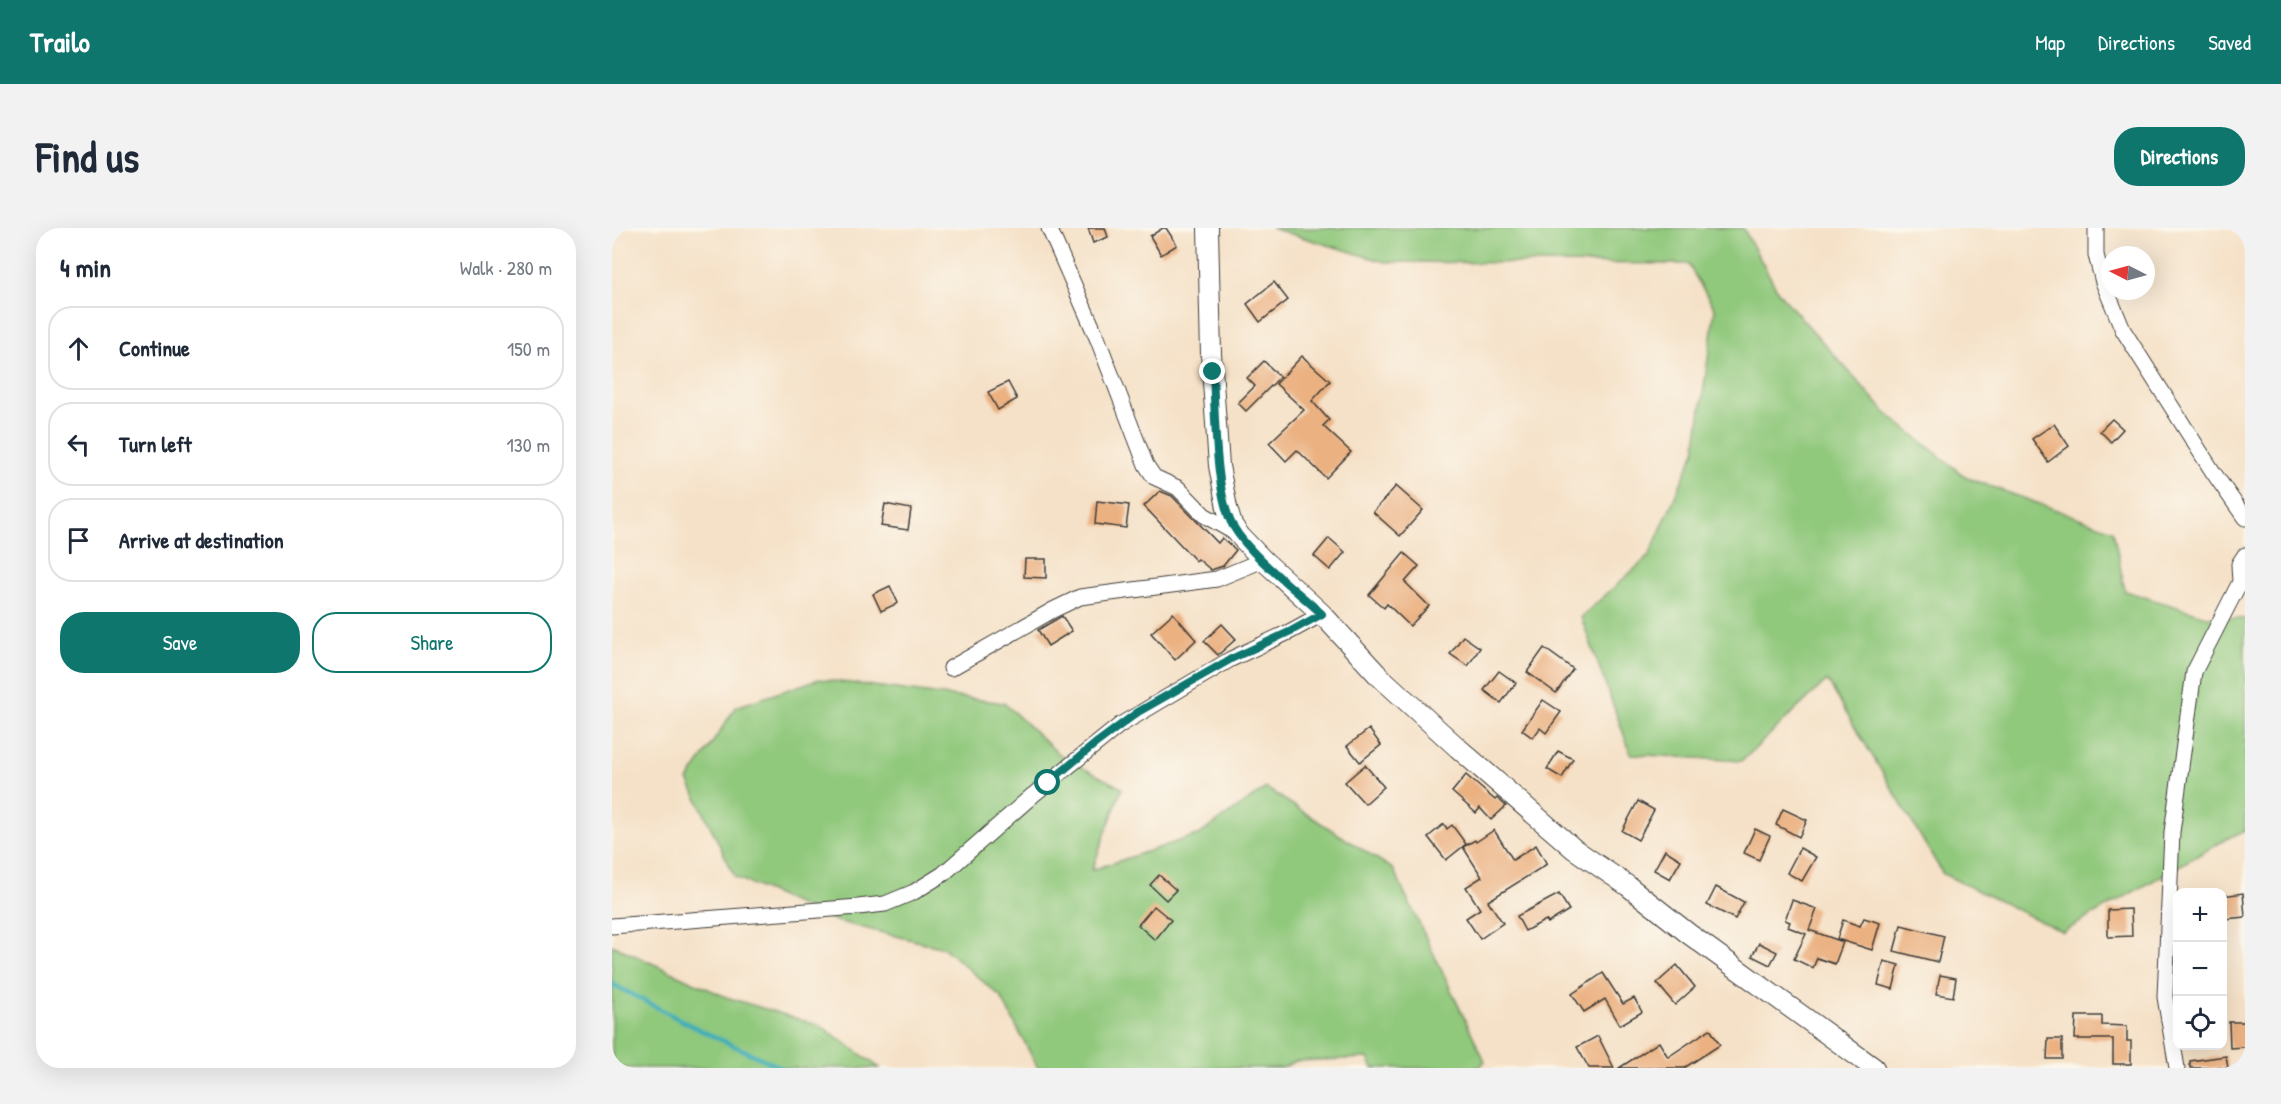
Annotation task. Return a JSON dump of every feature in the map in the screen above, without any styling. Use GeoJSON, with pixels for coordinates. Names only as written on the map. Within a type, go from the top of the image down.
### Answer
{"type":"FeatureCollection","features":[{"type":"Feature","properties":{"kind":"street"},"geometry":{"type":"LineString","coordinates":[[1049,228],[1098,340],[1146,465],[1154,477],[1178,488],[1204,515],[1240,536]]}},
{"type":"Feature","properties":{"kind":"street"},"geometry":{"type":"LineString","coordinates":[[1208,228],[1211,354],[1219,466],[1232,525],[1240,536],[1322,614],[1377,674],[1574,849],[1628,886],[1689,934],[1874,1068]]}},
{"type":"Feature","properties":{"kind":"street"},"geometry":{"type":"LineString","coordinates":[[2096,228],[2096,255],[2103,282],[2123,330],[2213,472],[2245,518]]}},
{"type":"Feature","properties":{"kind":"street"},"geometry":{"type":"LineString","coordinates":[[2177,1068],[2164,997],[2172,832],[2194,672],[2240,582],[2239,564],[2245,555]]}},
{"type":"Feature","properties":{"kind":"street"},"geometry":{"type":"LineString","coordinates":[[951,668],[1080,597],[1217,579],[1263,560]]}},
{"type":"Feature","properties":{"kind":"street"},"geometry":{"type":"LineString","coordinates":[[613,924],[858,907],[885,904],[914,892],[943,874],[1095,744],[1138,712],[1231,659],[1322,614]]}},
{"type":"Feature","properties":{"kind":"green space"},"geometry":{"type":"Polygon","coordinates":[[[1271,228],[1743,228],[1779,293],[1885,412],[1967,478],[2113,530],[2125,591],[2209,617],[2245,619],[2245,831],[2230,837],[2063,932],[1943,874],[1827,680],[1742,761],[1631,754],[1581,617],[1649,556],[1695,451],[1715,309],[1688,264],[1385,262],[1271,228]]]}},
{"type":"Feature","properties":{"kind":"green space"},"geometry":{"type":"Polygon","coordinates":[[[819,679],[1004,703],[1062,757],[1122,788],[1092,870],[1200,834],[1266,788],[1393,869],[1485,1061],[1479,1068],[1373,1068],[1368,1058],[1296,1061],[1282,1068],[1038,1068],[1001,997],[944,948],[836,921],[735,877],[688,780],[736,707],[819,679]]]}},
{"type":"Feature","properties":{"kind":"green space"},"geometry":{"type":"Polygon","coordinates":[[[612,945],[726,997],[821,1026],[880,1068],[612,1068],[612,945]]]}},
{"type":"Feature","properties":{"kind":"building"},"geometry":{"type":"Polygon","coordinates":[[[1088,228],[1105,228],[1108,237],[1093,243],[1088,228]]]}},
{"type":"Feature","properties":{"kind":"building"},"geometry":{"type":"Polygon","coordinates":[[[1166,228],[1177,245],[1161,255],[1150,236],[1166,228]]]}},
{"type":"Feature","properties":{"kind":"building"},"geometry":{"type":"Polygon","coordinates":[[[1274,282],[1288,300],[1260,322],[1247,304],[1274,282]]]}},
{"type":"Feature","properties":{"kind":"building"},"geometry":{"type":"Polygon","coordinates":[[[1302,356],[1330,381],[1312,401],[1329,420],[1323,426],[1351,452],[1326,478],[1297,450],[1286,461],[1269,443],[1304,410],[1276,384],[1302,356]]]}},
{"type":"Feature","properties":{"kind":"building"},"geometry":{"type":"Polygon","coordinates":[[[1264,361],[1280,377],[1246,411],[1238,403],[1255,386],[1247,378],[1264,361]]]}},
{"type":"Feature","properties":{"kind":"building"},"geometry":{"type":"Polygon","coordinates":[[[1008,382],[1017,399],[998,410],[988,392],[1008,382]]]}},
{"type":"Feature","properties":{"kind":"building"},"geometry":{"type":"Polygon","coordinates":[[[2112,419],[2123,429],[2111,442],[2100,431],[2112,419]]]}},
{"type":"Feature","properties":{"kind":"building"},"geometry":{"type":"Polygon","coordinates":[[[2054,424],[2069,446],[2048,462],[2032,439],[2054,424]]]}},
{"type":"Feature","properties":{"kind":"building"},"geometry":{"type":"Polygon","coordinates":[[[1396,486],[1423,510],[1400,536],[1373,512],[1396,486]]]}},
{"type":"Feature","properties":{"kind":"building"},"geometry":{"type":"Polygon","coordinates":[[[1160,491],[1172,496],[1218,543],[1222,538],[1236,550],[1223,566],[1211,570],[1198,559],[1196,561],[1144,506],[1160,491]]]}},
{"type":"Feature","properties":{"kind":"building"},"geometry":{"type":"Polygon","coordinates":[[[1097,501],[1129,505],[1126,528],[1095,524],[1097,501]]]}},
{"type":"Feature","properties":{"kind":"building"},"geometry":{"type":"Polygon","coordinates":[[[885,504],[911,509],[908,530],[881,526],[885,504]]]}},
{"type":"Feature","properties":{"kind":"building"},"geometry":{"type":"Polygon","coordinates":[[[1329,538],[1345,552],[1330,570],[1314,556],[1329,538]]]}},
{"type":"Feature","properties":{"kind":"building"},"geometry":{"type":"Polygon","coordinates":[[[1404,553],[1419,566],[1405,582],[1429,606],[1410,626],[1387,604],[1384,608],[1369,595],[1404,553]]]}},
{"type":"Feature","properties":{"kind":"building"},"geometry":{"type":"Polygon","coordinates":[[[1025,559],[1046,559],[1046,578],[1024,577],[1025,559]]]}},
{"type":"Feature","properties":{"kind":"building"},"geometry":{"type":"Polygon","coordinates":[[[890,586],[898,603],[881,611],[873,594],[890,586]]]}},
{"type":"Feature","properties":{"kind":"building"},"geometry":{"type":"Polygon","coordinates":[[[1173,613],[1196,640],[1175,660],[1151,633],[1173,613]]]}},
{"type":"Feature","properties":{"kind":"building"},"geometry":{"type":"Polygon","coordinates":[[[1062,616],[1072,631],[1048,646],[1038,630],[1062,616]]]}},
{"type":"Feature","properties":{"kind":"building"},"geometry":{"type":"Polygon","coordinates":[[[1222,624],[1236,639],[1218,655],[1204,641],[1222,624]]]}},
{"type":"Feature","properties":{"kind":"building"},"geometry":{"type":"Polygon","coordinates":[[[1463,636],[1480,648],[1468,666],[1450,654],[1463,636]]]}},
{"type":"Feature","properties":{"kind":"building"},"geometry":{"type":"Polygon","coordinates":[[[1544,648],[1573,669],[1556,693],[1527,672],[1544,648]]]}},
{"type":"Feature","properties":{"kind":"building"},"geometry":{"type":"Polygon","coordinates":[[[1499,671],[1516,683],[1501,703],[1484,690],[1499,671]]]}},
{"type":"Feature","properties":{"kind":"building"},"geometry":{"type":"Polygon","coordinates":[[[1543,700],[1561,712],[1546,733],[1540,728],[1533,738],[1522,730],[1543,700]]]}},
{"type":"Feature","properties":{"kind":"building"},"geometry":{"type":"Polygon","coordinates":[[[1369,729],[1381,745],[1360,762],[1347,746],[1369,729]]]}},
{"type":"Feature","properties":{"kind":"building"},"geometry":{"type":"Polygon","coordinates":[[[1558,751],[1573,759],[1562,778],[1547,769],[1558,751]]]}},
{"type":"Feature","properties":{"kind":"building"},"geometry":{"type":"Polygon","coordinates":[[[1365,765],[1384,787],[1365,804],[1345,782],[1365,765]]]}},
{"type":"Feature","properties":{"kind":"building"},"geometry":{"type":"Polygon","coordinates":[[[1466,775],[1495,800],[1497,798],[1506,806],[1491,820],[1480,808],[1476,813],[1452,792],[1466,775]]]}},
{"type":"Feature","properties":{"kind":"building"},"geometry":{"type":"Polygon","coordinates":[[[1638,801],[1654,810],[1638,840],[1622,831],[1638,801]]]}},
{"type":"Feature","properties":{"kind":"building"},"geometry":{"type":"Polygon","coordinates":[[[1783,809],[1807,820],[1799,837],[1776,825],[1783,809]]]}},
{"type":"Feature","properties":{"kind":"building"},"geometry":{"type":"Polygon","coordinates":[[[1444,824],[1447,829],[1452,825],[1466,844],[1446,860],[1428,837],[1444,824]]]}},
{"type":"Feature","properties":{"kind":"building"},"geometry":{"type":"Polygon","coordinates":[[[1755,829],[1770,836],[1759,860],[1744,853],[1755,829]]]}},
{"type":"Feature","properties":{"kind":"building"},"geometry":{"type":"Polygon","coordinates":[[[1494,830],[1513,860],[1536,845],[1547,864],[1488,901],[1503,923],[1480,939],[1466,918],[1480,909],[1466,887],[1482,877],[1463,847],[1475,840],[1476,842],[1494,830]]]}},
{"type":"Feature","properties":{"kind":"building"},"geometry":{"type":"Polygon","coordinates":[[[1800,848],[1816,857],[1802,881],[1787,873],[1800,848]]]}},
{"type":"Feature","properties":{"kind":"building"},"geometry":{"type":"Polygon","coordinates":[[[1665,850],[1681,860],[1670,879],[1654,870],[1665,850]]]}},
{"type":"Feature","properties":{"kind":"building"},"geometry":{"type":"Polygon","coordinates":[[[1159,875],[1176,890],[1166,900],[1150,885],[1159,875]]]}},
{"type":"Feature","properties":{"kind":"building"},"geometry":{"type":"Polygon","coordinates":[[[1716,887],[1744,902],[1735,919],[1707,905],[1716,887]]]}},
{"type":"Feature","properties":{"kind":"building"},"geometry":{"type":"Polygon","coordinates":[[[2243,893],[2245,917],[2227,919],[2227,895],[2243,893]]]}},
{"type":"Feature","properties":{"kind":"building"},"geometry":{"type":"Polygon","coordinates":[[[1559,894],[1569,910],[1548,923],[1546,920],[1525,931],[1517,916],[1559,894]]]}},
{"type":"Feature","properties":{"kind":"building"},"geometry":{"type":"Polygon","coordinates":[[[1792,900],[1817,909],[1809,930],[1843,942],[1835,964],[1817,958],[1813,968],[1794,959],[1806,934],[1788,927],[1790,922],[1785,920],[1792,900]]]}},
{"type":"Feature","properties":{"kind":"building"},"geometry":{"type":"Polygon","coordinates":[[[1154,906],[1171,920],[1155,940],[1138,925],[1154,906]]]}},
{"type":"Feature","properties":{"kind":"building"},"geometry":{"type":"Polygon","coordinates":[[[2131,909],[2132,936],[2108,937],[2108,910],[2131,909]]]}},
{"type":"Feature","properties":{"kind":"building"},"geometry":{"type":"Polygon","coordinates":[[[1864,918],[1880,923],[1872,950],[1837,939],[1843,920],[1860,926],[1864,918]]]}},
{"type":"Feature","properties":{"kind":"building"},"geometry":{"type":"Polygon","coordinates":[[[1901,925],[1944,936],[1938,962],[1894,951],[1901,925]]]}},
{"type":"Feature","properties":{"kind":"building"},"geometry":{"type":"Polygon","coordinates":[[[1759,943],[1777,952],[1770,965],[1752,956],[1759,943]]]}},
{"type":"Feature","properties":{"kind":"building"},"geometry":{"type":"Polygon","coordinates":[[[1884,961],[1899,965],[1893,989],[1878,985],[1884,961]]]}},
{"type":"Feature","properties":{"kind":"building"},"geometry":{"type":"Polygon","coordinates":[[[1677,965],[1695,987],[1675,1005],[1657,983],[1677,965]]]}},
{"type":"Feature","properties":{"kind":"building"},"geometry":{"type":"Polygon","coordinates":[[[1603,973],[1623,1004],[1634,998],[1642,1012],[1620,1025],[1605,999],[1584,1012],[1572,994],[1603,973]]]}},
{"type":"Feature","properties":{"kind":"building"},"geometry":{"type":"Polygon","coordinates":[[[1940,975],[1956,978],[1953,997],[1936,994],[1940,975]]]}},
{"type":"Feature","properties":{"kind":"building"},"geometry":{"type":"Polygon","coordinates":[[[2076,1016],[2102,1016],[2102,1025],[2127,1026],[2127,1041],[2131,1041],[2131,1064],[2113,1064],[2113,1039],[2075,1039],[2076,1016]]]}},
{"type":"Feature","properties":{"kind":"building"},"geometry":{"type":"Polygon","coordinates":[[[2229,1022],[2245,1022],[2245,1047],[2230,1048],[2229,1022]]]}},
{"type":"Feature","properties":{"kind":"building"},"geometry":{"type":"Polygon","coordinates":[[[1710,1029],[1720,1045],[1684,1068],[1619,1068],[1659,1042],[1668,1057],[1710,1029]]]}},
{"type":"Feature","properties":{"kind":"building"},"geometry":{"type":"Polygon","coordinates":[[[1598,1036],[1614,1068],[1589,1068],[1577,1047],[1598,1036]]]}},
{"type":"Feature","properties":{"kind":"building"},"geometry":{"type":"Polygon","coordinates":[[[2048,1039],[2062,1039],[2062,1059],[2047,1059],[2048,1039]]]}},
{"type":"Feature","properties":{"kind":"building"},"geometry":{"type":"Polygon","coordinates":[[[2226,1056],[2228,1068],[2190,1068],[2190,1061],[2226,1056]]]}},
{"type":"Feature","properties":{"kind":"waterway"},"geometry":{"type":"LineString","coordinates":[[612,984],[702,1031],[782,1068]]}},
{"type":"Feature","properties":{"kind":"route"},"geometry":{"type":"LineString","coordinates":[[1048,783],[1138,712],[1231,659],[1322,614],[1263,560],[1232,525],[1221,486],[1213,372]]}}]}
